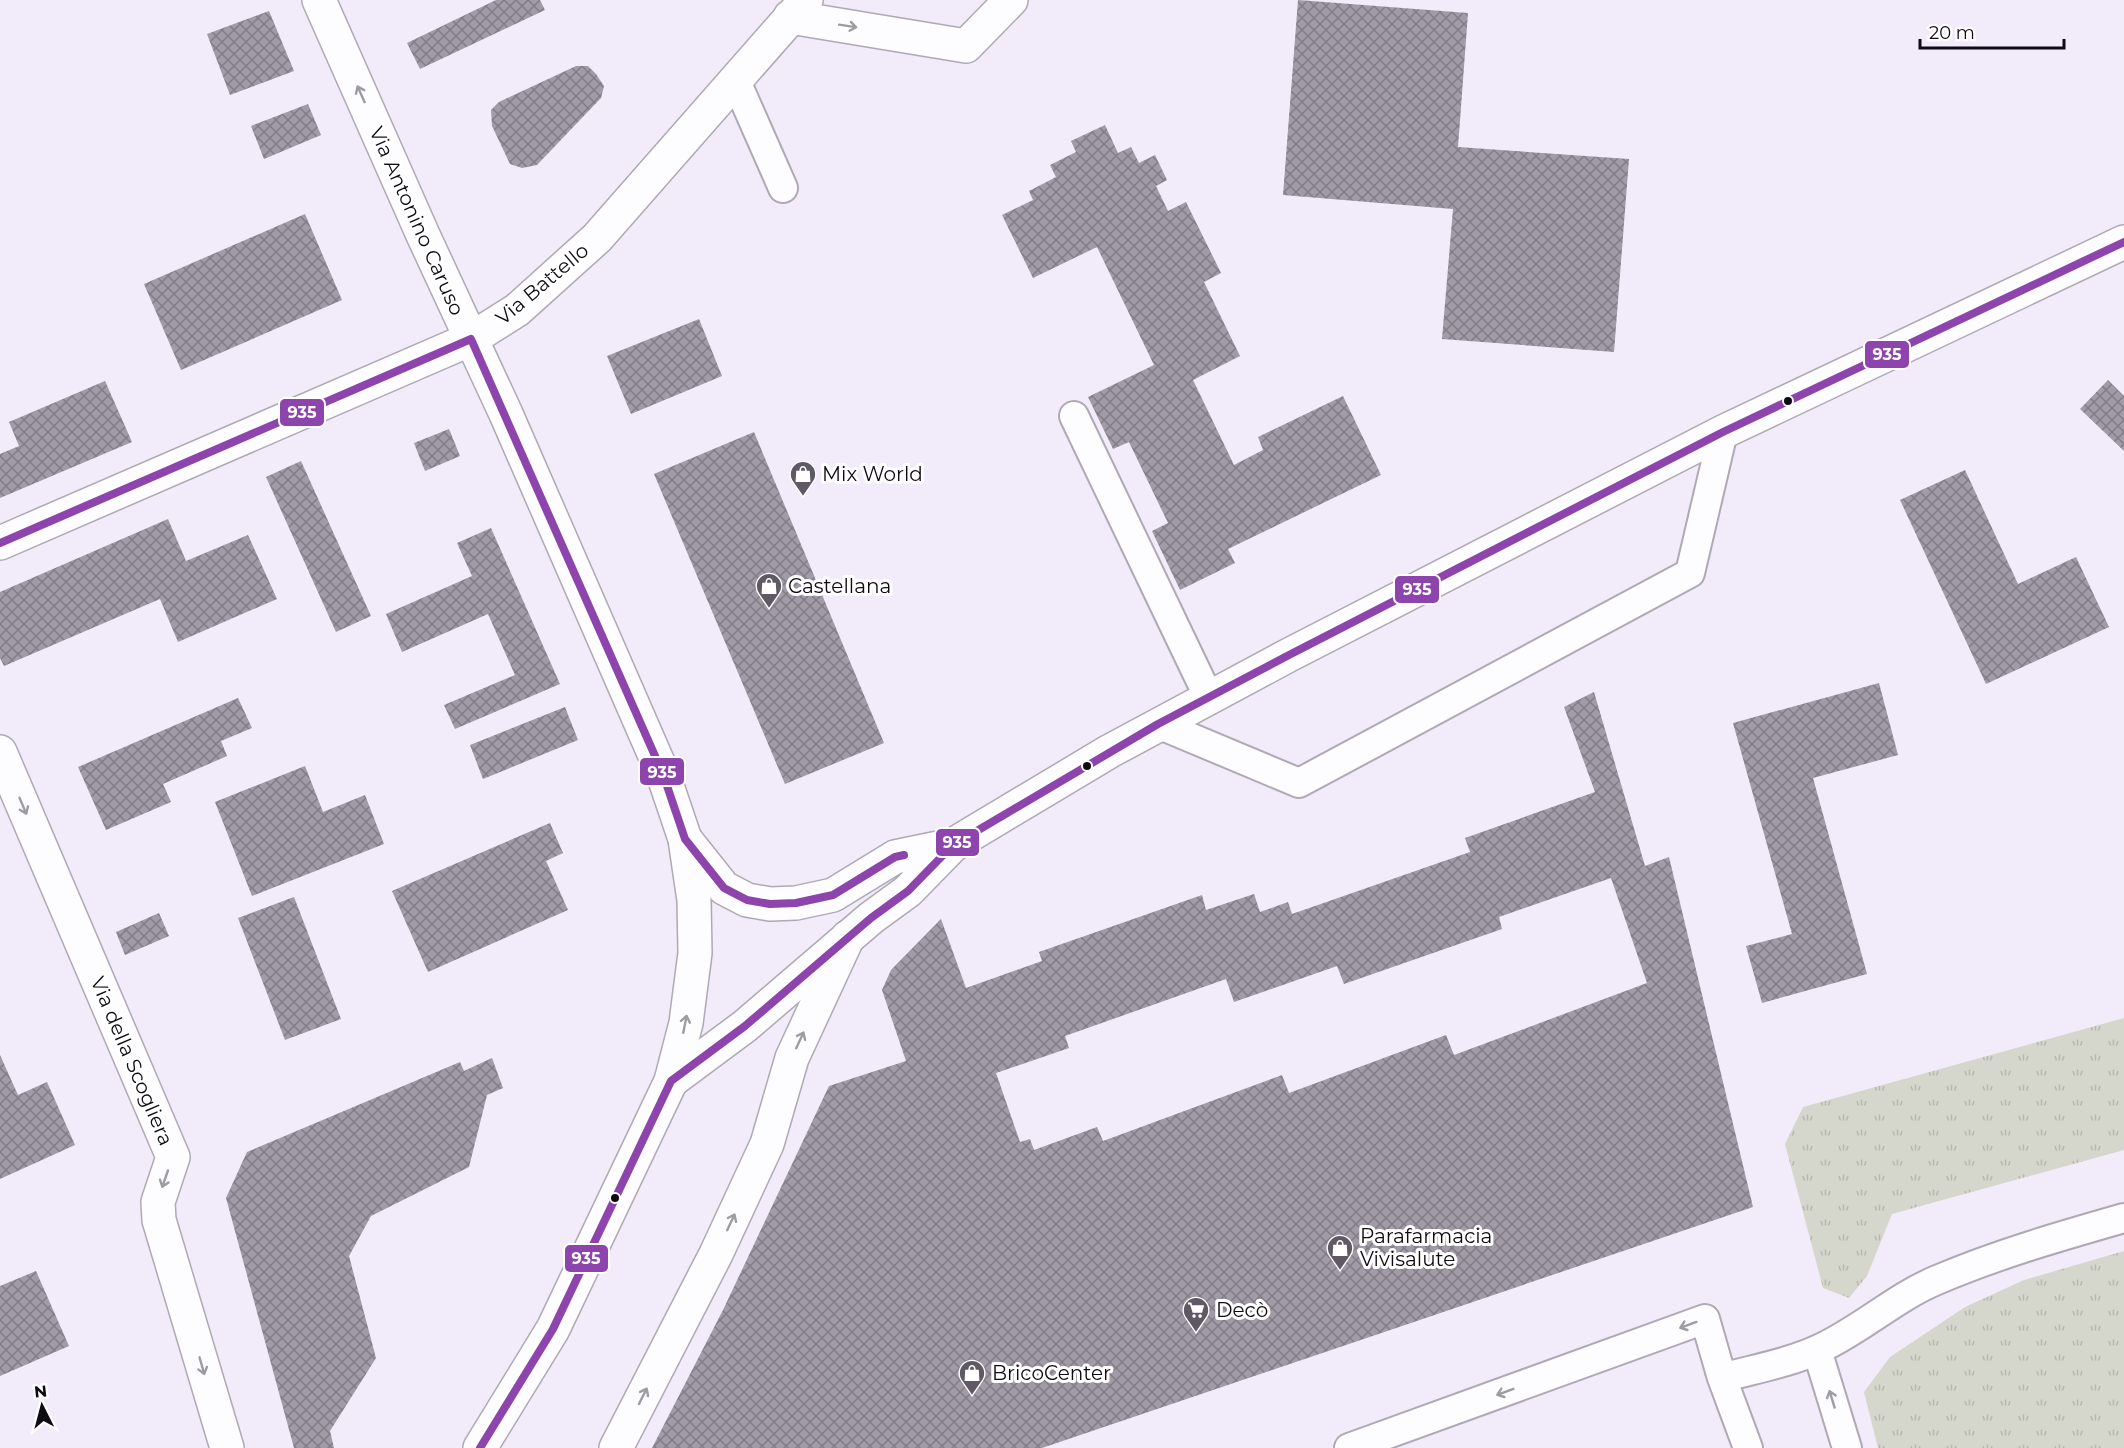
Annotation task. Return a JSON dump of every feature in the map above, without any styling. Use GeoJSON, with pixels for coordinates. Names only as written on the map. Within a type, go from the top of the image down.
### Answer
{"type":"FeatureCollection","features":[{"type":"Feature","properties":{"kind":"main road","name":"Via Antonino Caruso"},"geometry":{"type":"LineString","coordinates":[[319,0],[506,414],[663,774],[685,839]]}},
{"type":"Feature","properties":{"kind":"main road"},"geometry":{"type":"LineString","coordinates":[[798,8],[966,46],[1011,0]]}},
{"type":"Feature","properties":{"kind":"main road","name":"Via Battello"},"geometry":{"type":"LineString","coordinates":[[0,543],[471,339],[517,310],[597,238],[798,8]]}},
{"type":"Feature","properties":{"kind":"main road"},"geometry":{"type":"LineString","coordinates":[[671,1081],[745,1026],[848,937],[908,891],[953,845],[1158,724],[1723,432],[2124,242]]}},
{"type":"Feature","properties":{"kind":"main road"},"geometry":{"type":"LineString","coordinates":[[2089,257],[2124,254]]}},
{"type":"Feature","properties":{"kind":"main road","name":"Via della Scogliera"},"geometry":{"type":"LineString","coordinates":[[0,752],[173,1157],[158,1202],[159,1220],[226,1448]]}},
{"type":"Feature","properties":{"kind":"main road"},"geometry":{"type":"LineString","coordinates":[[685,839],[724,888],[747,900],[770,904],[796,903],[832,895],[895,857],[953,845]]}},
{"type":"Feature","properties":{"kind":"main road"},"geometry":{"type":"LineString","coordinates":[[480,1448],[553,1329],[671,1081],[686,1023],[695,953],[694,900],[685,839]]}},
{"type":"Feature","properties":{"kind":"main road"},"geometry":{"type":"LineString","coordinates":[[616,1448],[716,1254],[767,1144],[792,1058],[848,937]]}},
{"type":"Feature","properties":{"kind":"lane"},"geometry":{"type":"LineString","coordinates":[[735,79],[783,188]]}},
{"type":"Feature","properties":{"kind":"lane"},"geometry":{"type":"LineString","coordinates":[[1074,416],[1209,698]]}},
{"type":"Feature","properties":{"kind":"lane"},"geometry":{"type":"LineString","coordinates":[[1158,724],[1299,783],[1690,573],[1723,432]]}},
{"type":"Feature","properties":{"kind":"lane"},"geometry":{"type":"LineString","coordinates":[[1722,1378],[1817,1350],[1859,1328],[1890,1305],[1935,1281],[2004,1253],[2124,1218]]}},
{"type":"Feature","properties":{"kind":"lane"},"geometry":{"type":"LineString","coordinates":[[1349,1448],[1705,1319],[1722,1378],[1748,1448]]}},
{"type":"Feature","properties":{"kind":"lane"},"geometry":{"type":"LineString","coordinates":[[1817,1350],[1847,1448]]}},
{"type":"Feature","properties":{"kind":"green space"},"geometry":{"type":"Polygon","coordinates":[[[2124,1018],[2124,1150],[1892,1214],[1867,1276],[1849,1298],[1823,1288],[1785,1144],[1803,1107],[2124,1018]]]}},
{"type":"Feature","properties":{"kind":"green space"},"geometry":{"type":"Polygon","coordinates":[[[2124,1251],[2124,1448],[1878,1448],[1864,1392],[1890,1357],[1965,1307],[2024,1280],[2124,1251]]]}},
{"type":"Feature","properties":{"kind":"building"},"geometry":{"type":"Polygon","coordinates":[[[496,0],[540,0],[545,10],[420,69],[407,43],[496,0]]]}},
{"type":"Feature","properties":{"kind":"building"},"geometry":{"type":"Polygon","coordinates":[[[1298,0],[1468,13],[1458,147],[1629,159],[1614,352],[1442,339],[1453,209],[1283,195],[1298,0]]]}},
{"type":"Feature","properties":{"kind":"building"},"geometry":{"type":"Polygon","coordinates":[[[269,11],[294,71],[230,95],[207,34],[269,11]]]}},
{"type":"Feature","properties":{"kind":"building"},"geometry":{"type":"Polygon","coordinates":[[[576,66],[588,66],[596,74],[604,86],[601,98],[537,165],[522,168],[510,164],[492,126],[491,110],[499,102],[576,66]]]}},
{"type":"Feature","properties":{"kind":"building"},"geometry":{"type":"Polygon","coordinates":[[[308,104],[321,135],[264,159],[251,126],[308,104]]]}},
{"type":"Feature","properties":{"kind":"building"},"geometry":{"type":"Polygon","coordinates":[[[1105,125],[1118,153],[1131,147],[1139,163],[1155,155],[1167,180],[1156,186],[1168,211],[1186,202],[1221,273],[1204,282],[1240,356],[1193,380],[1234,465],[1263,450],[1258,437],[1343,396],[1381,475],[1228,549],[1235,563],[1180,590],[1152,531],[1168,523],[1129,442],[1113,449],[1088,397],[1154,365],[1097,247],[1033,278],[1002,215],[1033,200],[1029,191],[1056,177],[1050,165],[1076,152],[1071,141],[1105,125]]]}},
{"type":"Feature","properties":{"kind":"building"},"geometry":{"type":"Polygon","coordinates":[[[305,214],[342,300],[181,370],[144,284],[305,214]]]}},
{"type":"Feature","properties":{"kind":"building"},"geometry":{"type":"Polygon","coordinates":[[[699,319],[722,376],[631,414],[607,356],[699,319]]]}},
{"type":"Feature","properties":{"kind":"building"},"geometry":{"type":"Polygon","coordinates":[[[2108,380],[2124,396],[2124,451],[2080,409],[2108,380]]]}},
{"type":"Feature","properties":{"kind":"building"},"geometry":{"type":"Polygon","coordinates":[[[105,381],[132,442],[0,498],[0,454],[19,446],[9,422],[105,381]]]}},
{"type":"Feature","properties":{"kind":"building"},"geometry":{"type":"Polygon","coordinates":[[[449,429],[460,456],[425,471],[414,443],[449,429]]]}},
{"type":"Feature","properties":{"kind":"building","name":"Castellana"},"geometry":{"type":"Polygon","coordinates":[[[754,432],[884,743],[785,784],[654,474],[754,432]]]}},
{"type":"Feature","properties":{"kind":"building"},"geometry":{"type":"Polygon","coordinates":[[[301,461],[371,616],[336,632],[266,477],[301,461]]]}},
{"type":"Feature","properties":{"kind":"building"},"geometry":{"type":"Polygon","coordinates":[[[1965,470],[2018,584],[2076,557],[2109,627],[1986,684],[1900,500],[1965,470]]]}},
{"type":"Feature","properties":{"kind":"building"},"geometry":{"type":"Polygon","coordinates":[[[168,519],[186,561],[248,535],[277,599],[178,642],[160,599],[4,666],[0,658],[0,592],[168,519]]]}},
{"type":"Feature","properties":{"kind":"building"},"geometry":{"type":"Polygon","coordinates":[[[491,528],[560,684],[455,729],[444,705],[515,675],[488,614],[402,652],[386,614],[472,576],[457,543],[491,528]]]}},
{"type":"Feature","properties":{"kind":"building"},"geometry":{"type":"Polygon","coordinates":[[[1879,683],[1898,755],[1813,778],[1867,974],[1762,1003],[1746,946],[1792,934],[1733,723],[1879,683]]]}},
{"type":"Feature","properties":{"kind":"building"},"geometry":{"type":"Polygon","coordinates":[[[1594,692],[1645,866],[1669,857],[1753,1207],[1042,1448],[652,1448],[723,1310],[829,1086],[906,1061],[882,990],[891,970],[941,919],[966,988],[1042,961],[1039,952],[1202,895],[1206,910],[1254,894],[1260,912],[1288,902],[1292,914],[1470,852],[1465,838],[1595,792],[1564,707],[1594,692]],[[1611,878],[1499,917],[1502,929],[1344,984],[1337,966],[1234,1002],[1226,979],[1065,1036],[1069,1048],[996,1073],[1020,1142],[1030,1139],[1034,1150],[1097,1127],[1103,1141],[1282,1075],[1289,1093],[1446,1035],[1454,1055],[1647,983],[1611,878]]]}},
{"type":"Feature","properties":{"kind":"building"},"geometry":{"type":"Polygon","coordinates":[[[238,698],[252,728],[221,741],[227,756],[163,784],[171,802],[106,830],[78,767],[238,698]]]}},
{"type":"Feature","properties":{"kind":"building"},"geometry":{"type":"Polygon","coordinates":[[[565,707],[578,740],[483,779],[470,745],[565,707]]]}},
{"type":"Feature","properties":{"kind":"building"},"geometry":{"type":"Polygon","coordinates":[[[305,766],[323,812],[365,795],[384,844],[252,896],[215,802],[305,766]]]}},
{"type":"Feature","properties":{"kind":"building"},"geometry":{"type":"Polygon","coordinates":[[[550,823],[563,853],[546,861],[568,910],[428,972],[392,891],[550,823]]]}},
{"type":"Feature","properties":{"kind":"building"},"geometry":{"type":"Polygon","coordinates":[[[294,897],[341,1019],[285,1040],[238,918],[294,897]]]}},
{"type":"Feature","properties":{"kind":"building"},"geometry":{"type":"Polygon","coordinates":[[[159,913],[169,936],[125,955],[116,932],[159,913]]]}},
{"type":"Feature","properties":{"kind":"building"},"geometry":{"type":"Polygon","coordinates":[[[0,1055],[18,1095],[47,1082],[75,1145],[0,1179],[0,1055]]]}},
{"type":"Feature","properties":{"kind":"building"},"geometry":{"type":"Polygon","coordinates":[[[492,1058],[503,1088],[487,1095],[469,1167],[371,1216],[349,1256],[376,1358],[330,1431],[334,1448],[294,1448],[226,1198],[247,1152],[460,1062],[464,1071],[492,1058]]]}},
{"type":"Feature","properties":{"kind":"building"},"geometry":{"type":"Polygon","coordinates":[[[36,1271],[69,1346],[0,1376],[0,1286],[36,1271]]]}},
{"type":"Feature","properties":{"kind":"transit line","name":"935"},"geometry":{"type":"LineString","coordinates":[[480,1448],[553,1329],[671,1081],[745,1026],[871,918],[908,891],[953,845],[1158,724],[1289,655],[1723,432],[2124,242]]}},
{"type":"Feature","properties":{"kind":"transit line","name":"935"},"geometry":{"type":"LineString","coordinates":[[0,543],[471,339],[663,774],[685,839],[724,888],[747,900],[770,904],[796,903],[833,895],[895,857],[904,855]]}},
{"type":"Feature","properties":{"kind":"place","name":"Mix World"},"geometry":{"type":"Point","coordinates":[803,497]}},
{"type":"Feature","properties":{"kind":"place","name":"Castellana"},"geometry":{"type":"Point","coordinates":[769,609]}},
{"type":"Feature","properties":{"kind":"place","name":"Parafarmacia Vivisalute"},"geometry":{"type":"Point","coordinates":[1340,1271]}},
{"type":"Feature","properties":{"kind":"place","name":"Decò"},"geometry":{"type":"Point","coordinates":[1196,1333]}},
{"type":"Feature","properties":{"kind":"place","name":"BricoCenter"},"geometry":{"type":"Point","coordinates":[972,1396]}}]}
